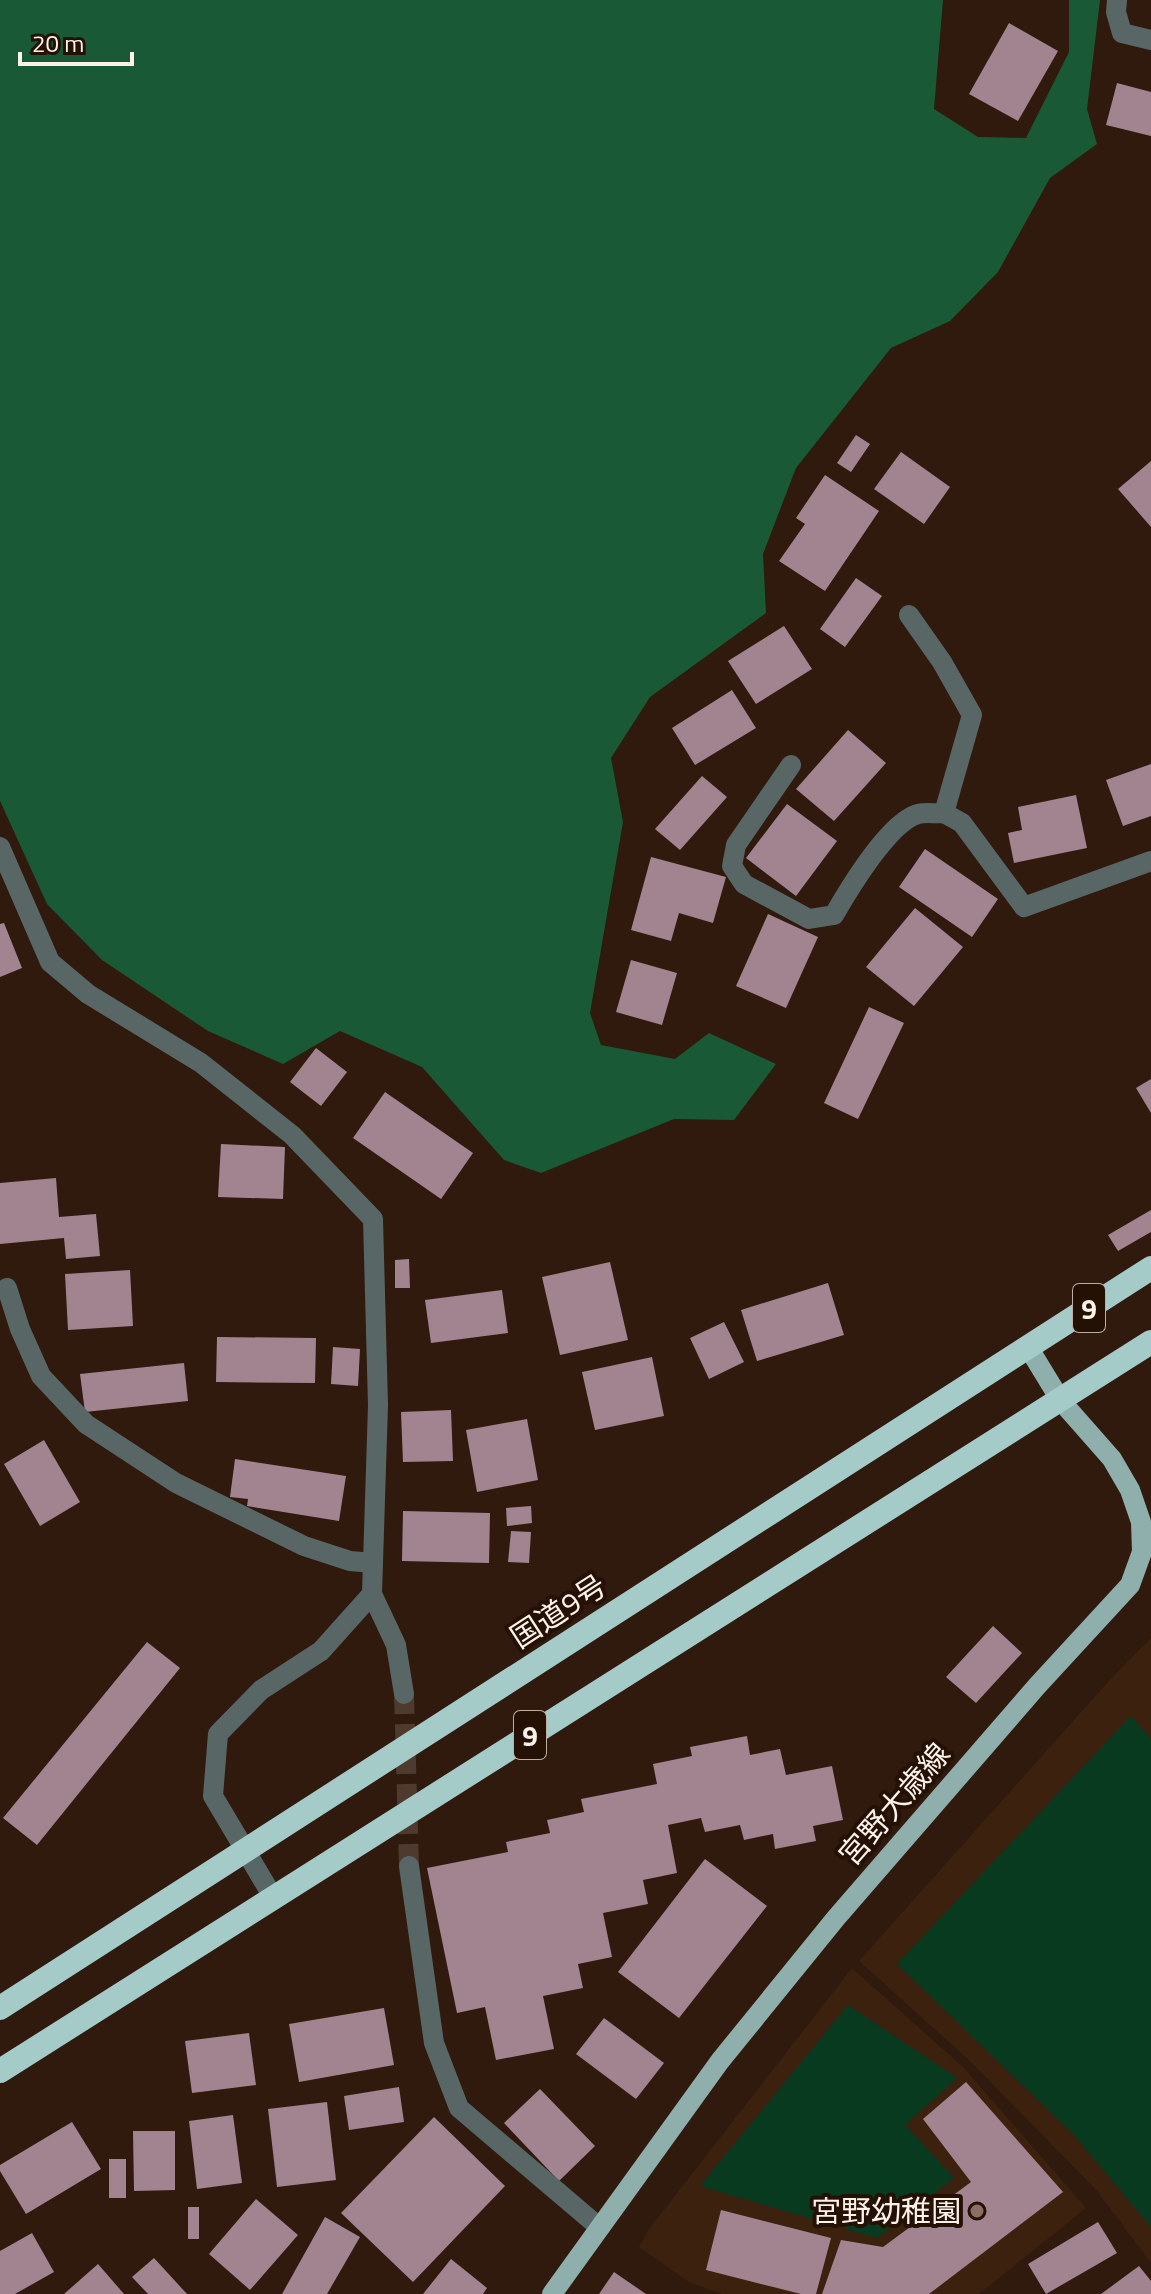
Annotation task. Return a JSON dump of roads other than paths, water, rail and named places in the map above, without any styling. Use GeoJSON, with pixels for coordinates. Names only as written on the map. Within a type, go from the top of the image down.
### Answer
{"type":"FeatureCollection","features":[{"type":"Feature","properties":{"kind":"highway","name":"国道9号"},"geometry":{"type":"LineString","coordinates":[[0,2008],[1151,1268]]}},
{"type":"Feature","properties":{"kind":"highway","name":"9"},"geometry":{"type":"LineString","coordinates":[[0,2071],[1151,1342]]}},
{"type":"Feature","properties":{"kind":"main road","name":"宮野大歳線"},"geometry":{"type":"LineString","coordinates":[[552,2294],[720,2061],[836,1918],[1037,1686],[1130,1585],[1142,1552],[1146,1522],[1112,1459],[1061,1401],[1028,1347]]}},
{"type":"Feature","properties":{"kind":"street"},"geometry":{"type":"LineString","coordinates":[[1117,0],[1116,12],[1122,33],[1151,40]]}},
{"type":"Feature","properties":{"kind":"street"},"geometry":{"type":"LineString","coordinates":[[909,615],[942,662],[972,715],[944,813]]}},
{"type":"Feature","properties":{"kind":"street"},"geometry":{"type":"LineString","coordinates":[[791,765],[736,845],[732,866],[744,884],[809,919],[834,915],[861,867],[904,823],[918,814],[944,813],[962,823],[1024,907],[1151,861]]}},
{"type":"Feature","properties":{"kind":"street"},"geometry":{"type":"LineString","coordinates":[[0,847],[50,962],[88,994],[201,1063],[292,1135],[373,1219],[378,1405],[372,1594],[396,1645],[404,1694]]}},
{"type":"Feature","properties":{"kind":"street"},"geometry":{"type":"LineString","coordinates":[[7,1288],[10,1330],[41,1376],[86,1424],[176,1483],[304,1546],[350,1561],[373,1563]]}},
{"type":"Feature","properties":{"kind":"street"},"geometry":{"type":"LineString","coordinates":[[273,1897],[213,1796],[218,1734],[261,1690],[321,1651],[372,1594]]}},
{"type":"Feature","properties":{"kind":"street"},"geometry":{"type":"LineString","coordinates":[[409,1866],[434,2043],[459,2108],[599,2227]]}},
{"type":"Feature","properties":{"kind":"tunnel"},"geometry":{"type":"LineString","coordinates":[[404,1694],[409,1866]]}},
{"type":"Feature","properties":{"kind":"place","name":"宮野幼稚園"},"geometry":{"type":"Point","coordinates":[977,2211]}}]}
